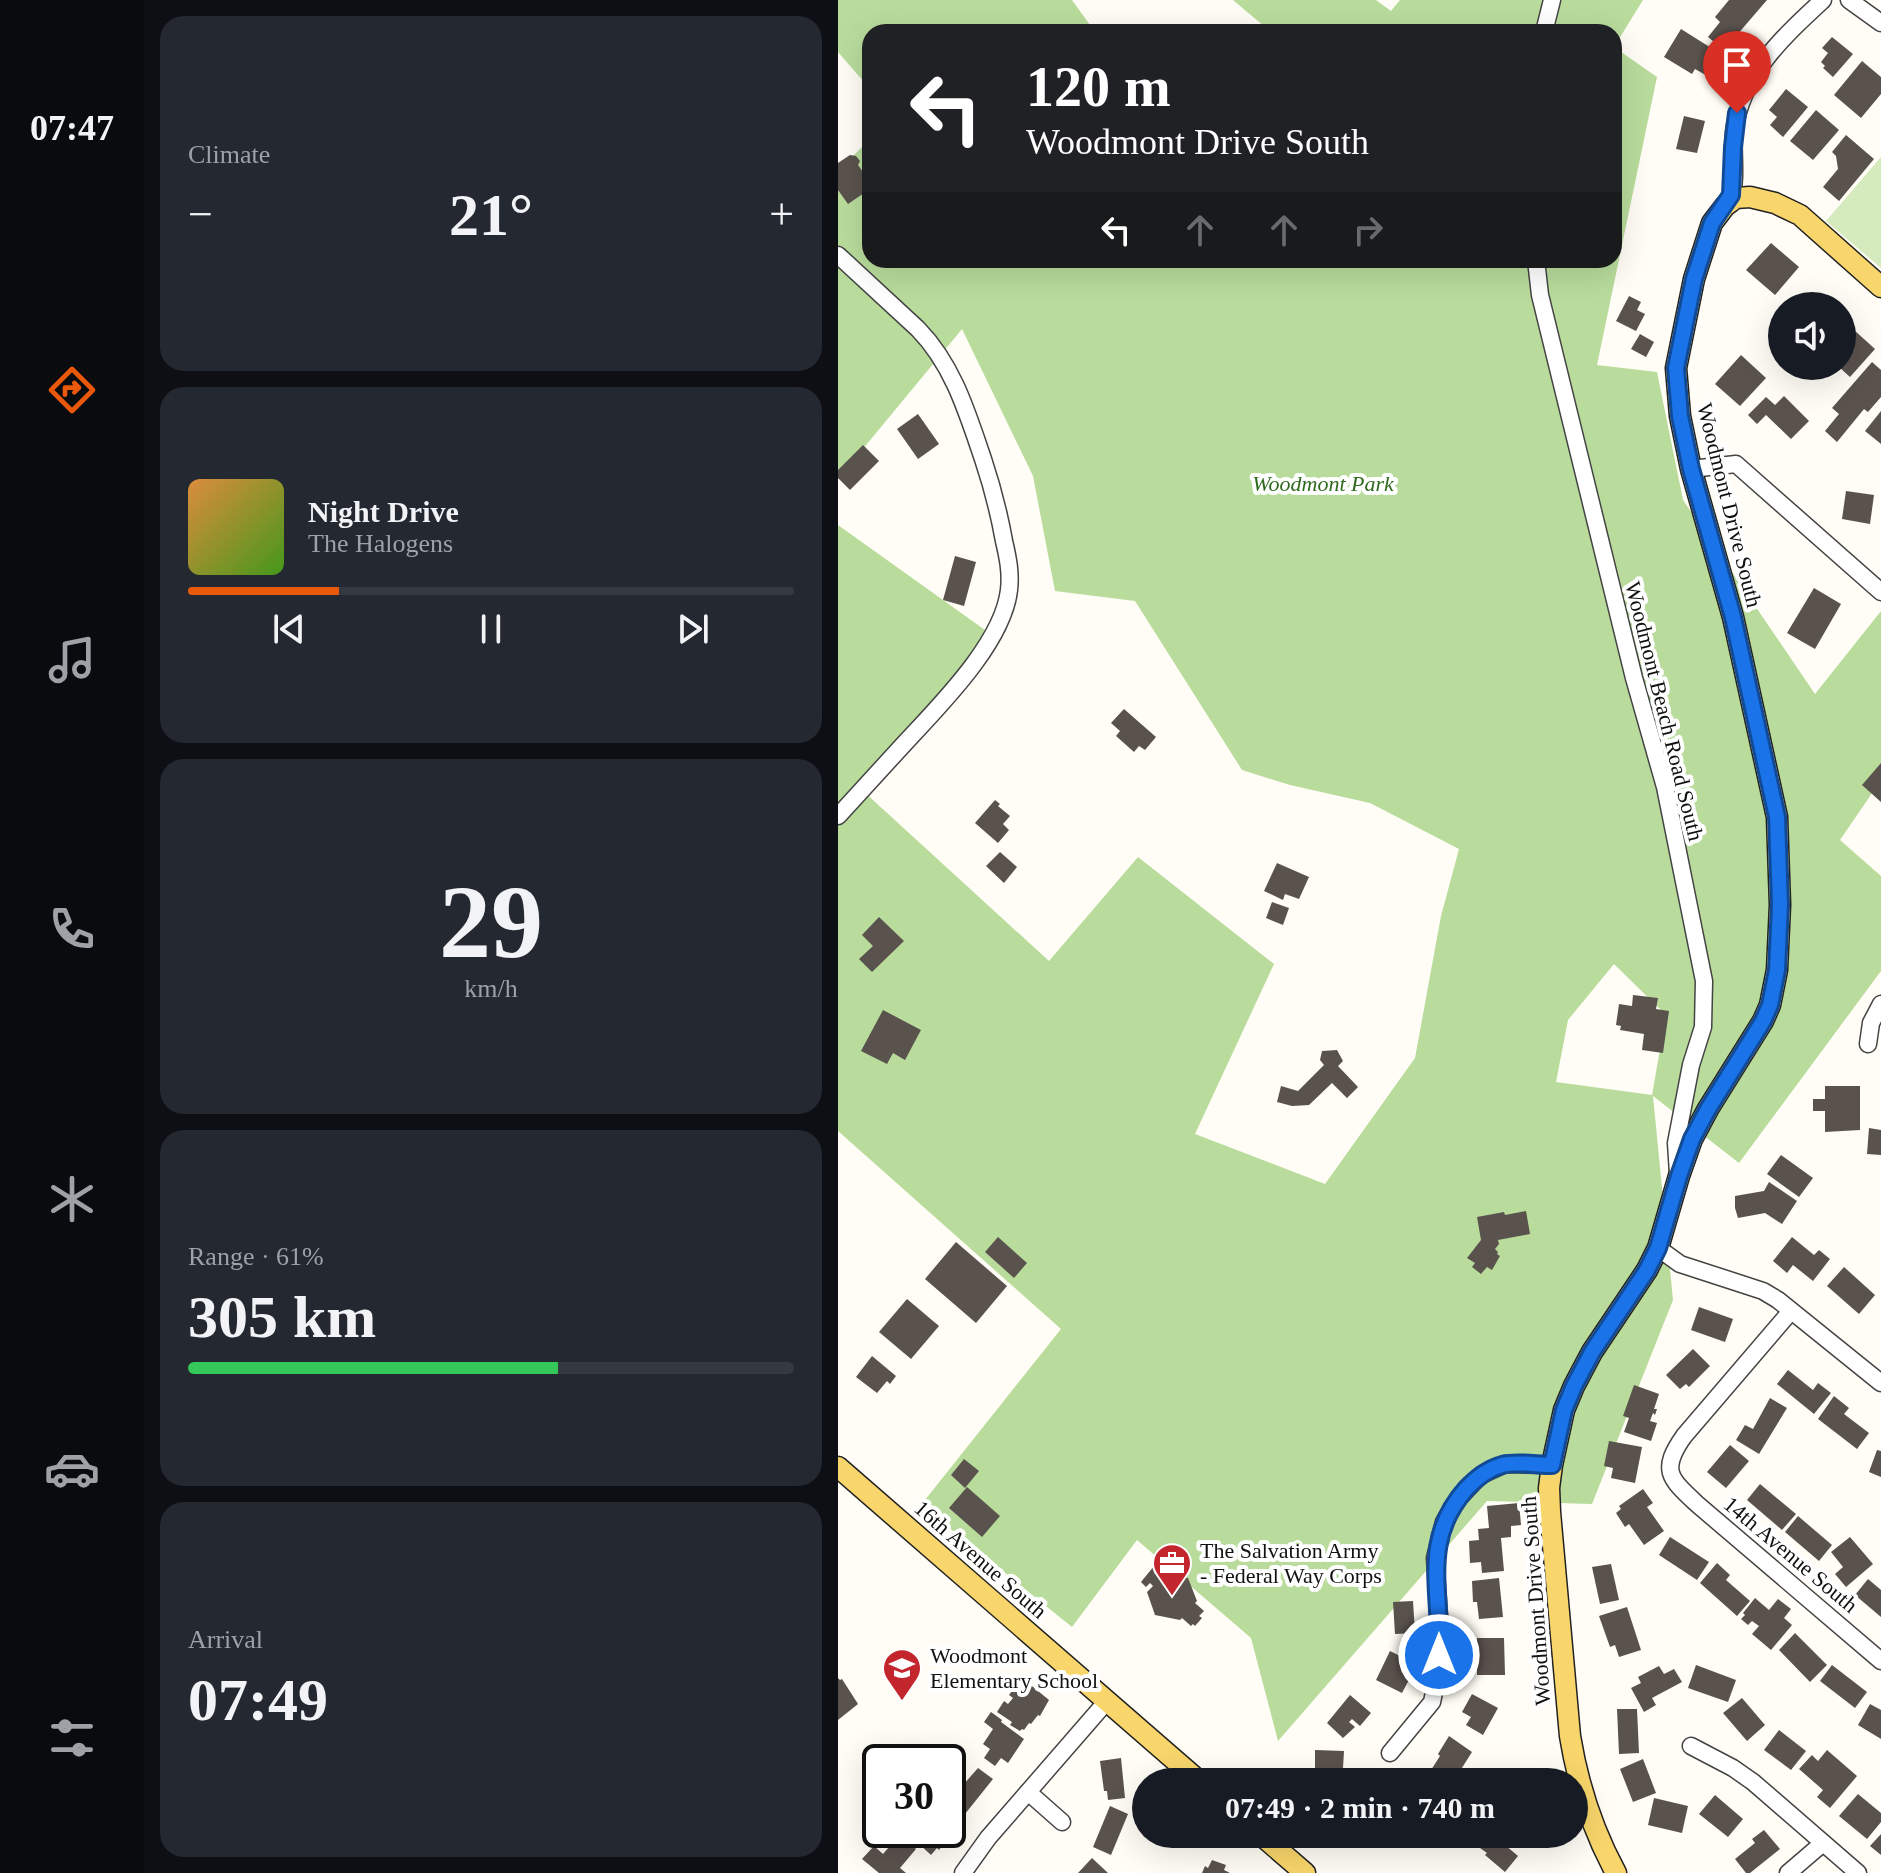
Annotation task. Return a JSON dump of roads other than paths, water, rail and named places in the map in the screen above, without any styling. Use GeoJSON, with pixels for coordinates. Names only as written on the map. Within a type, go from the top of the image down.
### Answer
{"type":"FeatureCollection","features":[{"type":"Feature","properties":{"kind":"main road"},"geometry":{"type":"LineString","coordinates":[[1730,202],[1750,197],[1775,203],[1800,215],[1881,287]]}},
{"type":"Feature","properties":{"kind":"main road","name":"Woodmont Drive South"},"geometry":{"type":"LineString","coordinates":[[1616,1873],[1587,1810],[1570,1736],[1550,1512],[1552,1465],[1564,1410],[1574,1386],[1658,1248],[1692,1139],[1757,1033],[1770,1005],[1777,970],[1780,905],[1777,817],[1733,617],[1691,469],[1680,416],[1676,368],[1694,279],[1712,223],[1730,202]]}},
{"type":"Feature","properties":{"kind":"main road","name":"16th Avenue South"},"geometry":{"type":"LineString","coordinates":[[838,1467],[1184,1768]]}},
{"type":"Feature","properties":{"kind":"main road"},"geometry":{"type":"LineString","coordinates":[[1276,1848],[1305,1873]]}},
{"type":"Feature","properties":{"kind":"street"},"geometry":{"type":"LineString","coordinates":[[1546,24],[1552,0]]}},
{"type":"Feature","properties":{"kind":"street"},"geometry":{"type":"LineString","coordinates":[[1730,202],[1737,113],[1748,86],[1760,65],[1783,38],[1823,0]]}},
{"type":"Feature","properties":{"kind":"street"},"geometry":{"type":"LineString","coordinates":[[1849,0],[1881,23]]}},
{"type":"Feature","properties":{"kind":"street"},"geometry":{"type":"LineString","coordinates":[[838,255],[918,329],[939,353],[955,380],[996,496],[1010,571],[1003,615],[978,657],[946,698],[838,816]]}},
{"type":"Feature","properties":{"kind":"street","name":"Woodmont Beach Road South"},"geometry":{"type":"LineString","coordinates":[[1537,268],[1540,295],[1627,648],[1665,787],[1704,981],[1703,1027],[1691,1065],[1676,1143],[1679,1176]]}},
{"type":"Feature","properties":{"kind":"street"},"geometry":{"type":"LineString","coordinates":[[1691,469],[1736,464],[1881,592]]}},
{"type":"Feature","properties":{"kind":"street"},"geometry":{"type":"LineString","coordinates":[[1868,1044],[1871,1023],[1881,1004]]}},
{"type":"Feature","properties":{"kind":"street"},"geometry":{"type":"LineString","coordinates":[[1658,1248],[1680,1264],[1763,1291],[1881,1383]]}},
{"type":"Feature","properties":{"kind":"street","name":"14th Avenue South"},"geometry":{"type":"LineString","coordinates":[[1791,1311],[1684,1436],[1673,1453],[1670,1472],[1673,1480],[1697,1504],[1881,1661]]}},
{"type":"Feature","properties":{"kind":"street"},"geometry":{"type":"LineString","coordinates":[[1390,1753],[1432,1702],[1440,1632],[1435,1558],[1444,1522],[1458,1499],[1481,1475],[1505,1464],[1552,1465]]}},
{"type":"Feature","properties":{"kind":"street"},"geometry":{"type":"LineString","coordinates":[[963,1873],[988,1838],[1107,1701]]}},
{"type":"Feature","properties":{"kind":"street"},"geometry":{"type":"LineString","coordinates":[[1691,1746],[1753,1782],[1858,1873]]}},
{"type":"Feature","properties":{"kind":"street"},"geometry":{"type":"LineString","coordinates":[[1028,1792],[1062,1822]]}},
{"type":"Feature","properties":{"kind":"street"},"geometry":{"type":"LineString","coordinates":[[1788,1873],[1823,1843]]}},
{"type":"Feature","properties":{"kind":"place","name":"The Salvation Army - Federal Way Corps"},"geometry":{"type":"Point","coordinates":[1172,1597]}},
{"type":"Feature","properties":{"kind":"place","name":"Woodmont Elementary School"},"geometry":{"type":"Point","coordinates":[902,1702]}},
{"type":"Feature","properties":{"kind":"park label","name":"Woodmont Park"},"geometry":{"type":"Point","coordinates":[1323,483]}}]}
